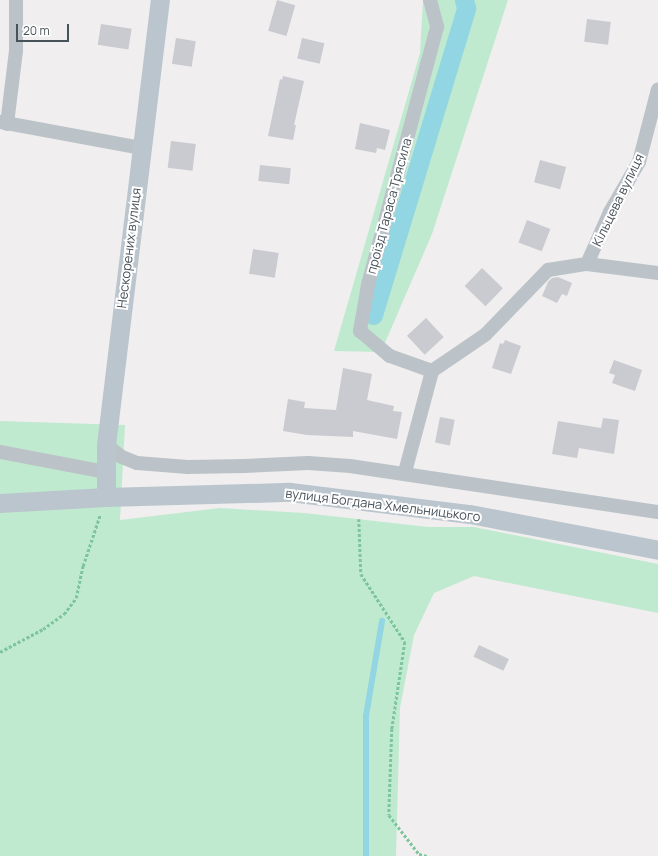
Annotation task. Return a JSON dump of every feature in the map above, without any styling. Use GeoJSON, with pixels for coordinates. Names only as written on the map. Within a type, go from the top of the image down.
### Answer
{"type":"FeatureCollection","features":[{"type":"Feature","properties":{"kind":"main road","name":"Нескорених вулиця"},"geometry":{"type":"LineString","coordinates":[[106,497],[106,445],[160,0]]}},
{"type":"Feature","properties":{"kind":"main road","name":"вулиця Богдана Хмельницького"},"geometry":{"type":"LineString","coordinates":[[0,503],[106,497],[195,496],[290,492],[470,514],[658,550]]}},
{"type":"Feature","properties":{"kind":"street"},"geometry":{"type":"LineString","coordinates":[[16,0],[16,51],[3,123],[141,148]]}},
{"type":"Feature","properties":{"kind":"street","name":"проїзд Тараса Трясила"},"geometry":{"type":"LineString","coordinates":[[430,0],[436,27],[368,285],[360,331],[390,356],[432,371]]}},
{"type":"Feature","properties":{"kind":"street","name":"Кільцева вулиця"},"geometry":{"type":"LineString","coordinates":[[587,264],[610,212],[639,162],[658,89]]}},
{"type":"Feature","properties":{"kind":"street"},"geometry":{"type":"LineString","coordinates":[[405,472],[432,371],[485,334],[548,270],[587,264],[658,273]]}},
{"type":"Feature","properties":{"kind":"street"},"geometry":{"type":"LineString","coordinates":[[106,445],[122,457],[137,463],[188,467],[244,466],[308,462],[405,472],[658,512]]}},
{"type":"Feature","properties":{"kind":"street"},"geometry":{"type":"LineString","coordinates":[[0,452],[106,472]]}},
{"type":"Feature","properties":{"kind":"path"},"geometry":{"type":"LineString","coordinates":[[0,652],[43,629],[59,618],[64,614],[76,598],[83,566],[106,497]]}},
{"type":"Feature","properties":{"kind":"path"},"geometry":{"type":"LineString","coordinates":[[358,500],[361,574],[405,642],[392,729],[389,815],[419,854],[427,856]]}},
{"type":"Feature","properties":{"kind":"green space"},"geometry":{"type":"Polygon","coordinates":[[[423,0],[508,0],[432,234],[381,352],[334,351],[420,53],[423,0]]]}},
{"type":"Feature","properties":{"kind":"green space"},"geometry":{"type":"Polygon","coordinates":[[[0,421],[125,425],[120,520],[220,508],[304,513],[428,527],[474,527],[658,564],[658,613],[474,576],[434,593],[414,635],[400,708],[396,856],[0,856],[0,421]]]}},
{"type":"Feature","properties":{"kind":"building"},"geometry":{"type":"Polygon","coordinates":[[[277,0],[295,5],[286,36],[268,31],[277,0]]]}},
{"type":"Feature","properties":{"kind":"building"},"geometry":{"type":"Polygon","coordinates":[[[587,19],[611,22],[608,45],[584,42],[587,19]]]}},
{"type":"Feature","properties":{"kind":"building"},"geometry":{"type":"Polygon","coordinates":[[[101,24],[132,29],[128,50],[98,45],[101,24]]]}},
{"type":"Feature","properties":{"kind":"building"},"geometry":{"type":"Polygon","coordinates":[[[176,38],[196,41],[192,67],[172,64],[176,38]]]}},
{"type":"Feature","properties":{"kind":"building"},"geometry":{"type":"Polygon","coordinates":[[[302,38],[324,43],[320,64],[297,58],[302,38]]]}},
{"type":"Feature","properties":{"kind":"building"},"geometry":{"type":"Polygon","coordinates":[[[283,76],[304,81],[294,125],[296,125],[293,140],[268,136],[280,79],[282,80],[283,76]]]}},
{"type":"Feature","properties":{"kind":"building"},"geometry":{"type":"Polygon","coordinates":[[[360,123],[390,130],[385,150],[377,148],[376,153],[355,149],[360,123]]]}},
{"type":"Feature","properties":{"kind":"building"},"geometry":{"type":"Polygon","coordinates":[[[171,141],[196,144],[193,171],[168,168],[171,141]]]}},
{"type":"Feature","properties":{"kind":"building"},"geometry":{"type":"Polygon","coordinates":[[[540,160],[566,167],[560,189],[534,182],[540,160]]]}},
{"type":"Feature","properties":{"kind":"building"},"geometry":{"type":"Polygon","coordinates":[[[260,165],[291,168],[289,184],[258,181],[260,165]]]}},
{"type":"Feature","properties":{"kind":"building"},"geometry":{"type":"Polygon","coordinates":[[[527,220],[550,229],[542,251],[518,242],[527,220]]]}},
{"type":"Feature","properties":{"kind":"building"},"geometry":{"type":"Polygon","coordinates":[[[253,249],[279,253],[275,278],[249,274],[253,249]]]}},
{"type":"Feature","properties":{"kind":"building"},"geometry":{"type":"Polygon","coordinates":[[[482,268],[503,288],[485,306],[465,286],[482,268]]]}},
{"type":"Feature","properties":{"kind":"building"},"geometry":{"type":"Polygon","coordinates":[[[558,277],[572,283],[567,296],[562,294],[557,303],[542,296],[548,282],[552,278],[558,277]]]}},
{"type":"Feature","properties":{"kind":"building"},"geometry":{"type":"Polygon","coordinates":[[[426,318],[444,337],[425,355],[407,336],[426,318]]]}},
{"type":"Feature","properties":{"kind":"building"},"geometry":{"type":"Polygon","coordinates":[[[505,340],[521,346],[511,374],[492,368],[500,343],[503,344],[505,340]]]}},
{"type":"Feature","properties":{"kind":"building"},"geometry":{"type":"Polygon","coordinates":[[[614,360],[642,370],[635,391],[612,383],[615,375],[609,373],[614,360]]]}},
{"type":"Feature","properties":{"kind":"building"},"geometry":{"type":"Polygon","coordinates":[[[343,368],[372,374],[367,400],[394,406],[393,411],[402,412],[397,439],[353,431],[353,437],[307,435],[283,431],[288,399],[305,402],[304,408],[336,410],[343,368]]]}},
{"type":"Feature","properties":{"kind":"building"},"geometry":{"type":"Polygon","coordinates":[[[440,417],[455,420],[450,445],[435,443],[440,417]]]}},
{"type":"Feature","properties":{"kind":"building"},"geometry":{"type":"Polygon","coordinates":[[[603,418],[619,420],[614,454],[579,448],[577,458],[552,454],[558,421],[601,428],[603,418]]]}},
{"type":"Feature","properties":{"kind":"building"},"geometry":{"type":"Polygon","coordinates":[[[479,645],[509,659],[503,671],[474,657],[479,645]]]}},
{"type":"Feature","properties":{"kind":"waterway"},"geometry":{"type":"LineString","coordinates":[[373,315],[466,8],[464,0]]}},
{"type":"Feature","properties":{"kind":"waterway"},"geometry":{"type":"LineString","coordinates":[[366,856],[366,716],[382,621]]}}]}
